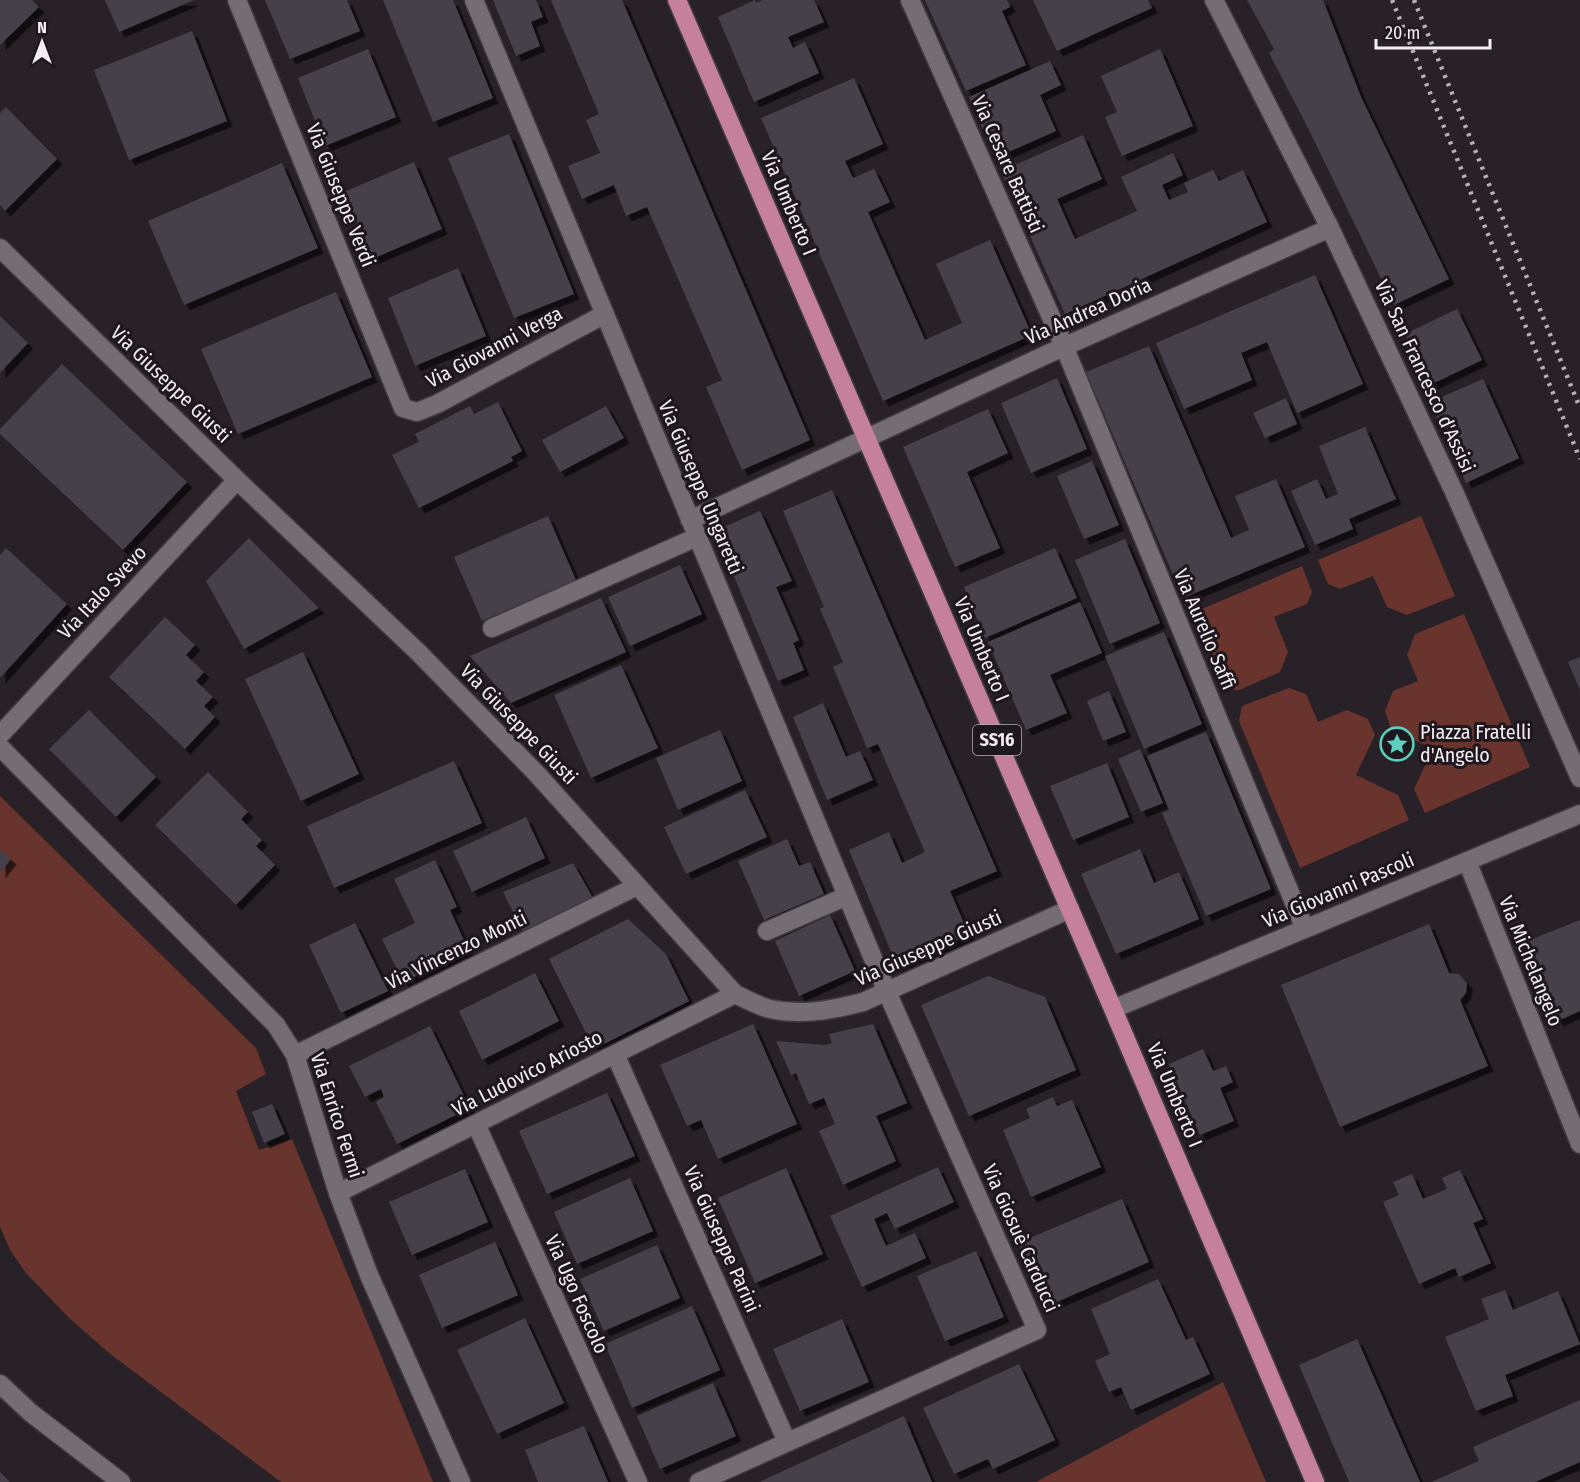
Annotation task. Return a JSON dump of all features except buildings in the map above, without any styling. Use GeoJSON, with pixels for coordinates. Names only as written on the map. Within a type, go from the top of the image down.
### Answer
{"type":"FeatureCollection","features":[{"type":"Feature","properties":{"kind":"main road","name":"Via Umberto I"},"geometry":{"type":"LineString","coordinates":[[677,0],[1315,1482]]}},
{"type":"Feature","properties":{"kind":"street","name":"Via Giuseppe Verdi"},"geometry":{"type":"LineString","coordinates":[[237,0],[403,408]]}},
{"type":"Feature","properties":{"kind":"street","name":"Via Giuseppe Ungaretti"},"geometry":{"type":"LineString","coordinates":[[474,0],[887,992]]}},
{"type":"Feature","properties":{"kind":"street","name":"Via Cesare Battisti"},"geometry":{"type":"LineString","coordinates":[[910,0],[1064,346]]}},
{"type":"Feature","properties":{"kind":"street","name":"Via San Francesco d'Assisi"},"geometry":{"type":"LineString","coordinates":[[1214,0],[1330,228],[1455,494],[1580,778]]}},
{"type":"Feature","properties":{"kind":"street","name":"Via Andrea Doria"},"geometry":{"type":"LineString","coordinates":[[492,628],[694,528],[866,437],[1330,228]]}},
{"type":"Feature","properties":{"kind":"street","name":"Via Giuseppe Giusti"},"geometry":{"type":"LineString","coordinates":[[0,248],[237,480],[419,653],[536,772],[735,994],[768,1009],[799,1013],[830,1011],[863,1002],[887,992],[1070,909]]}},
{"type":"Feature","properties":{"kind":"street","name":"Via Giovanni Verga"},"geometry":{"type":"LineString","coordinates":[[403,408],[417,412],[437,404],[605,314]]}},
{"type":"Feature","properties":{"kind":"street","name":"Via Aurelio Saffi"},"geometry":{"type":"LineString","coordinates":[[1064,346],[1305,929]]}},
{"type":"Feature","properties":{"kind":"street","name":"Via Italo Svevo"},"geometry":{"type":"LineString","coordinates":[[0,735],[237,480]]}},
{"type":"Feature","properties":{"kind":"street","name":"Via Enrico Fermi"},"geometry":{"type":"LineString","coordinates":[[0,747],[276,1025],[295,1055],[306,1084],[338,1193],[369,1275],[461,1482]]}},
{"type":"Feature","properties":{"kind":"street","name":"Via Giovanni Pascoli"},"geometry":{"type":"LineString","coordinates":[[1113,1009],[1580,814]]}},
{"type":"Feature","properties":{"kind":"street","name":"Via Michelangelo"},"geometry":{"type":"LineString","coordinates":[[1467,861],[1580,1144]]}},
{"type":"Feature","properties":{"kind":"street","name":"Via Vincenzo Monti"},"geometry":{"type":"LineString","coordinates":[[295,1055],[638,886]]}},
{"type":"Feature","properties":{"kind":"street"},"geometry":{"type":"LineString","coordinates":[[767,931],[847,896]]}},
{"type":"Feature","properties":{"kind":"street","name":"Via Giosuè Carducci"},"geometry":{"type":"LineString","coordinates":[[699,1482],[1037,1329],[887,992]]}},
{"type":"Feature","properties":{"kind":"street","name":"Via Ludovico Ariosto"},"geometry":{"type":"LineString","coordinates":[[338,1193],[735,994]]}},
{"type":"Feature","properties":{"kind":"street","name":"Via Giuseppe Parini"},"geometry":{"type":"LineString","coordinates":[[615,1054],[788,1442]]}},
{"type":"Feature","properties":{"kind":"street","name":"Via Ugo Foscolo"},"geometry":{"type":"LineString","coordinates":[[476,1124],[638,1482]]}},
{"type":"Feature","properties":{"kind":"street"},"geometry":{"type":"LineString","coordinates":[[0,1384],[31,1413],[121,1482]]}},
{"type":"Feature","properties":{"kind":"shaded area"},"geometry":{"type":"Polygon","coordinates":[[[1421,516],[1455,596],[1407,615],[1387,607],[1373,576],[1340,589],[1328,584],[1318,560],[1421,516]]]}},
{"type":"Feature","properties":{"kind":"shaded area"},"geometry":{"type":"Polygon","coordinates":[[[1302,566],[1312,592],[1307,604],[1274,617],[1288,652],[1280,672],[1237,691],[1224,683],[1195,612],[1302,566]]]}},
{"type":"Feature","properties":{"kind":"shaded area"},"geometry":{"type":"Polygon","coordinates":[[[1464,614],[1530,767],[1425,813],[1414,789],[1433,749],[1391,729],[1385,711],[1393,691],[1418,681],[1407,655],[1415,634],[1464,614]]]}},
{"type":"Feature","properties":{"kind":"shaded area"},"geometry":{"type":"Polygon","coordinates":[[[1289,688],[1306,694],[1318,722],[1347,710],[1368,719],[1375,735],[1356,775],[1398,795],[1409,820],[1300,868],[1239,721],[1242,706],[1289,688]]]}},
{"type":"Feature","properties":{"kind":"shaded area"},"geometry":{"type":"Polygon","coordinates":[[[0,796],[256,1048],[266,1074],[236,1091],[259,1150],[292,1139],[433,1482],[281,1482],[109,1353],[69,1318],[26,1273],[10,1250],[0,1227],[0,796]]]}},
{"type":"Feature","properties":{"kind":"shaded area"},"geometry":{"type":"Polygon","coordinates":[[[1223,1382],[1266,1482],[1036,1482],[1223,1382]]]}},
{"type":"Feature","properties":{"kind":"railway"},"geometry":{"type":"LineString","coordinates":[[1392,0],[1580,459]]}},
{"type":"Feature","properties":{"kind":"railway"},"geometry":{"type":"LineString","coordinates":[[1414,0],[1580,408]]}},
{"type":"Feature","properties":{"kind":"place","name":"Piazza Fratelli d'Angelo"},"geometry":{"type":"Point","coordinates":[1397,744]}}]}
